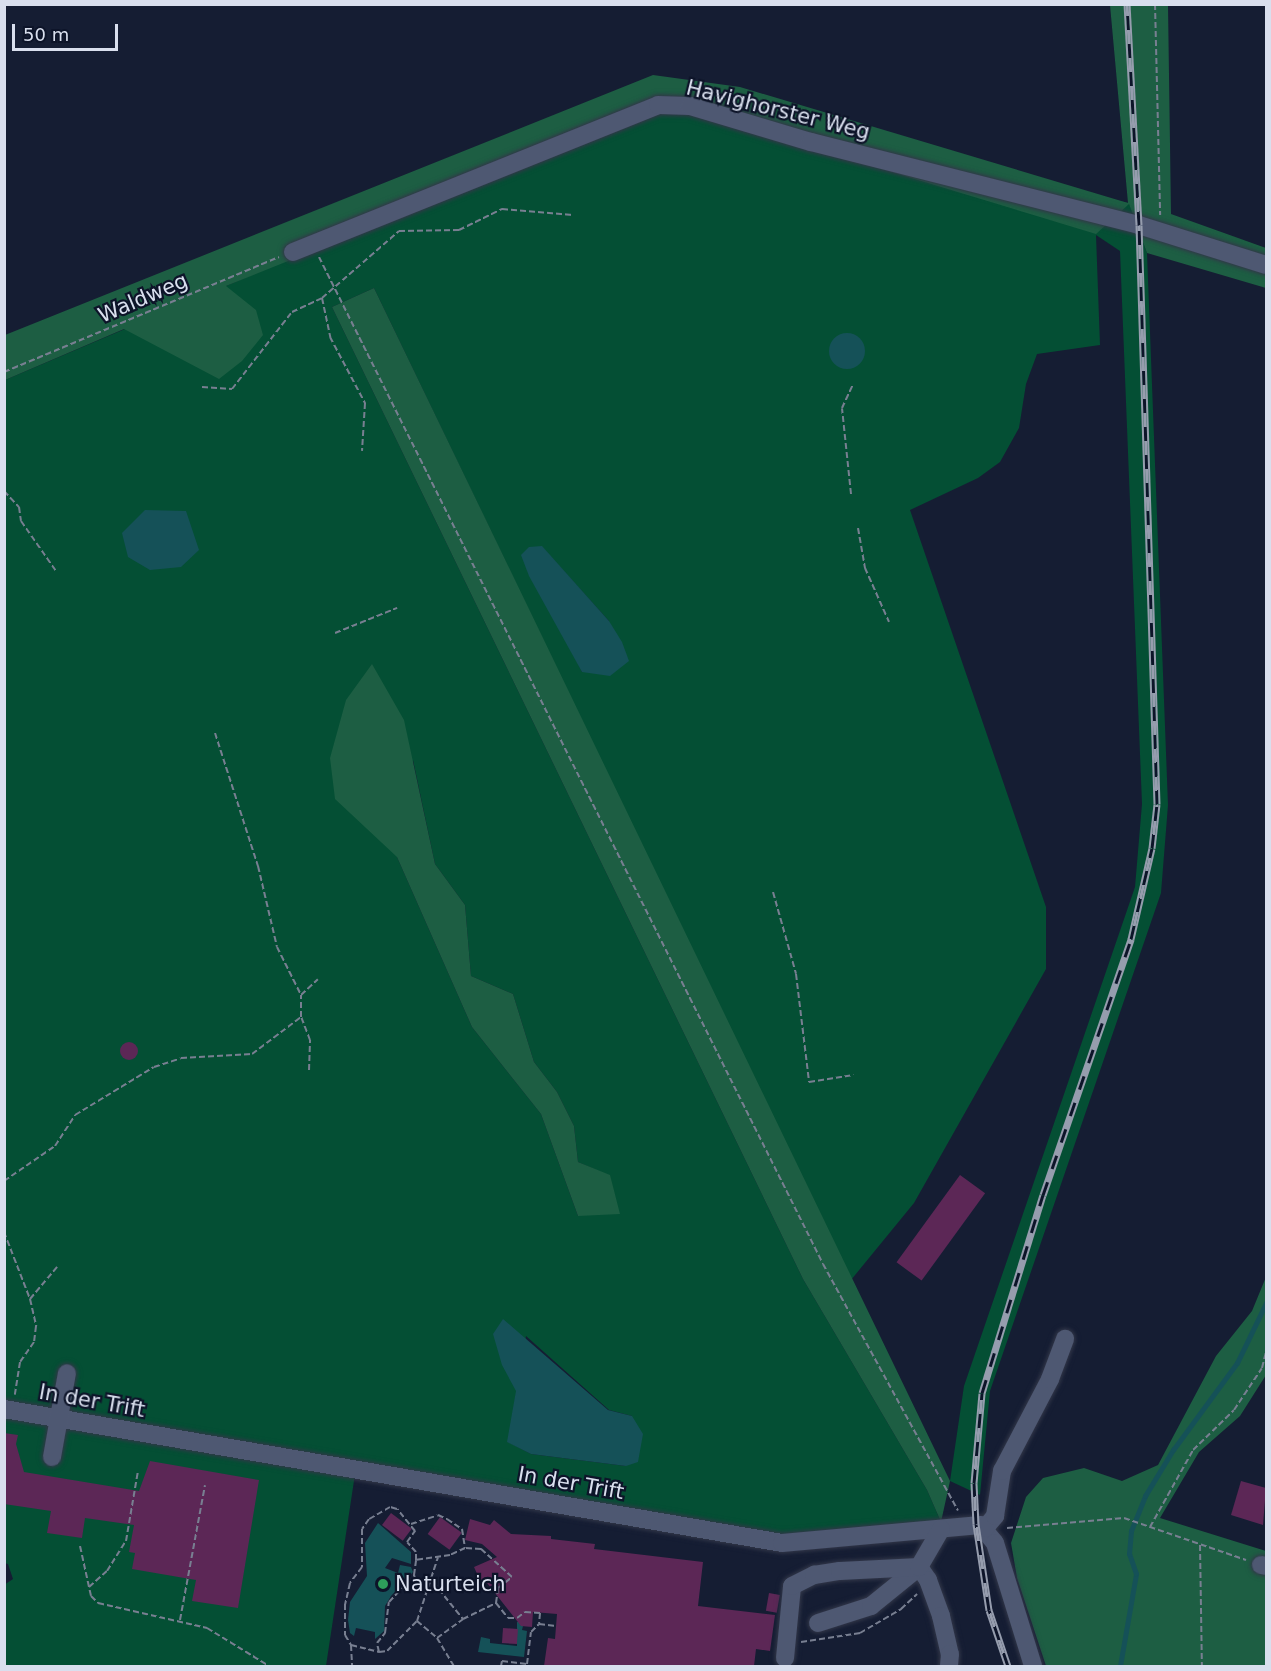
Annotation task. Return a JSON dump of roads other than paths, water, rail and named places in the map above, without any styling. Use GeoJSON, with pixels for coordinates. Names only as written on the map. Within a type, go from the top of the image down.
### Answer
{"type":"FeatureCollection","features":[{"type":"Feature","properties":{"kind":"street","name":"Havighorster Weg"},"geometry":{"type":"LineString","coordinates":[[292,252],[658,105],[690,106],[811,142],[1139,225],[1160,234],[1266,265]]}},
{"type":"Feature","properties":{"kind":"street"},"geometry":{"type":"LineString","coordinates":[[1033,1666],[987,1531],[995,1516],[1002,1471],[1050,1379],[1065,1340]]}},
{"type":"Feature","properties":{"kind":"street"},"geometry":{"type":"LineString","coordinates":[[52,1457],[67,1373]]}},
{"type":"Feature","properties":{"kind":"street","name":"In der Trift"},"geometry":{"type":"LineString","coordinates":[[8,1410],[782,1543],[964,1525],[987,1531]]}},
{"type":"Feature","properties":{"kind":"street"},"geometry":{"type":"LineString","coordinates":[[818,1623],[871,1606],[919,1567],[941,1529]]}},
{"type":"Feature","properties":{"kind":"street"},"geometry":{"type":"LineString","coordinates":[[785,1658],[792,1586],[814,1575],[840,1570],[919,1567]]}},
{"type":"Feature","properties":{"kind":"street"},"geometry":{"type":"LineString","coordinates":[[919,1567],[928,1580],[941,1616],[950,1654],[949,1666]]}},
{"type":"Feature","properties":{"kind":"waterway"},"geometry":{"type":"LineString","coordinates":[[1120,1666],[1136,1574],[1129,1554],[1131,1531],[1145,1496],[1173,1450],[1237,1363],[1266,1303]]}},
{"type":"Feature","properties":{"kind":"railway"},"geometry":{"type":"LineString","coordinates":[[1008,1666],[989,1610],[976,1524],[974,1483],[982,1393],[1043,1195],[1131,939],[1152,848],[1157,804],[1139,225],[1127,4]]}},
{"type":"Feature","properties":{"kind":"place","name":"Naturteich"},"geometry":{"type":"Point","coordinates":[383,1584]}}]}
